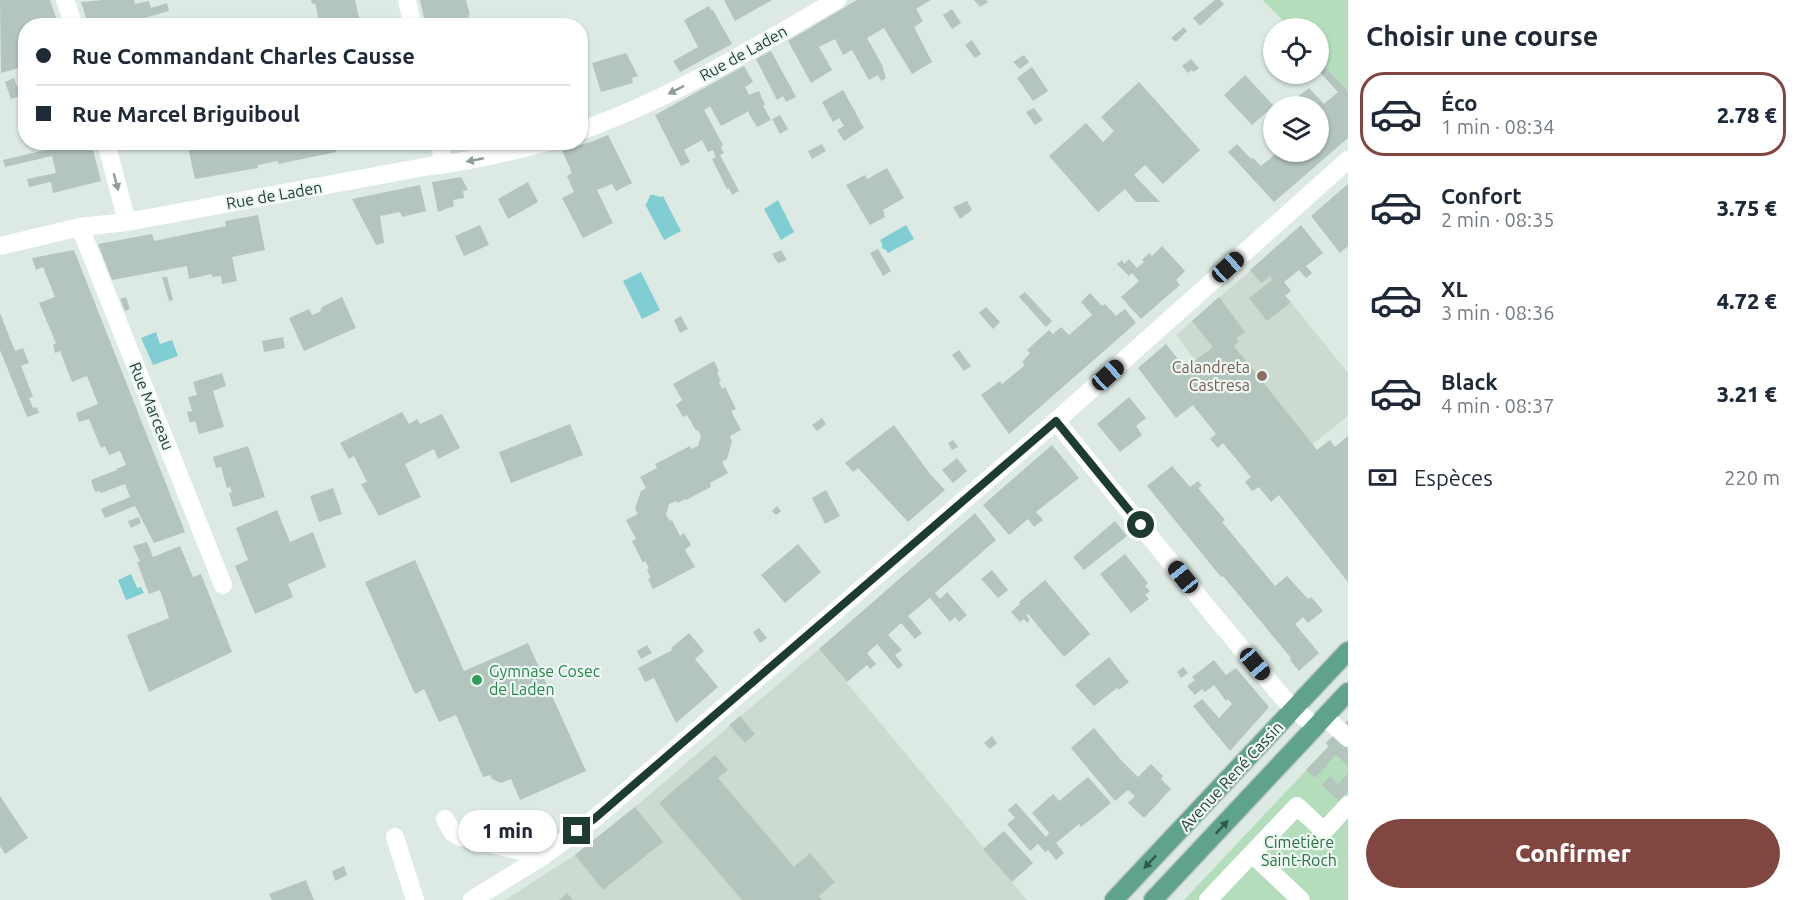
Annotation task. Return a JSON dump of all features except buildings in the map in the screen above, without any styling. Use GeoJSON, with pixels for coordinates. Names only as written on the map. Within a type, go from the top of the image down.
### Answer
{"type":"FeatureCollection","features":[{"type":"Feature","properties":{"kind":"main road","name":"Avenue René Cassin"},"geometry":{"type":"LineString","coordinates":[[1114,900],[1348,651]]}},
{"type":"Feature","properties":{"kind":"main road","name":"Avenue René Cassin"},"geometry":{"type":"LineString","coordinates":[[1153,900],[1348,693]]}},
{"type":"Feature","properties":{"kind":"main road"},"geometry":{"type":"LineString","coordinates":[[1176,834],[1196,854]]}},
{"type":"Feature","properties":{"kind":"street"},"geometry":{"type":"LineString","coordinates":[[65,0],[71,18]]}},
{"type":"Feature","properties":{"kind":"street"},"geometry":{"type":"LineString","coordinates":[[407,0],[411,18]]}},
{"type":"Feature","properties":{"kind":"street","name":"Rue de Laden"},"geometry":{"type":"LineString","coordinates":[[588,128],[647,104],[717,69],[837,0]]}},
{"type":"Feature","properties":{"kind":"street"},"geometry":{"type":"LineString","coordinates":[[108,150],[127,222]]}},
{"type":"Feature","properties":{"kind":"street"},"geometry":{"type":"LineString","coordinates":[[441,150],[442,165]]}},
{"type":"Feature","properties":{"kind":"street","name":"Rue de Laden"},"geometry":{"type":"LineString","coordinates":[[0,246],[80,227],[127,222],[517,150]]}},
{"type":"Feature","properties":{"kind":"street"},"geometry":{"type":"LineString","coordinates":[[472,900],[543,856],[594,819],[1056,421],[1348,160]]}},
{"type":"Feature","properties":{"kind":"street","name":"Rue Marceau"},"geometry":{"type":"LineString","coordinates":[[80,227],[224,585]]}},
{"type":"Feature","properties":{"kind":"street"},"geometry":{"type":"LineString","coordinates":[[1056,421],[1284,699],[1294,708],[1348,738]]}},
{"type":"Feature","properties":{"kind":"street"},"geometry":{"type":"LineString","coordinates":[[1209,900],[1297,806],[1324,831],[1348,805]]}},
{"type":"Feature","properties":{"kind":"street"},"geometry":{"type":"LineString","coordinates":[[445,819],[453,833],[460,837],[543,856]]}},
{"type":"Feature","properties":{"kind":"street"},"geometry":{"type":"LineString","coordinates":[[395,837],[415,900]]}},
{"type":"Feature","properties":{"kind":"street"},"geometry":{"type":"LineString","coordinates":[[1252,854],[1301,900]]}},
{"type":"Feature","properties":{"kind":"shaded area","name":"Calandreta Castresa"},"geometry":{"type":"Polygon","coordinates":[[[1259,263],[1348,373],[1348,416],[1259,487],[1172,380],[1193,362],[1191,355],[1176,335],[1259,263]]]}},
{"type":"Feature","properties":{"kind":"shaded area"},"geometry":{"type":"Polygon","coordinates":[[[819,649],[1027,900],[505,900],[575,855],[635,807],[819,649]]]}},
{"type":"Feature","properties":{"kind":"green space"},"geometry":{"type":"Polygon","coordinates":[[[1263,0],[1348,0],[1348,91],[1329,70],[1329,18],[1280,18],[1263,0]]]}},
{"type":"Feature","properties":{"kind":"green space","name":"Cimetière Saint-Roch"},"geometry":{"type":"Polygon","coordinates":[[[1348,720],[1348,900],[1184,900],[1328,747],[1326,743],[1348,720]]]}},
{"type":"Feature","properties":{"kind":"water"},"geometry":{"type":"Polygon","coordinates":[[[650,195],[663,196],[681,231],[664,240],[645,204],[650,195]]]}},
{"type":"Feature","properties":{"kind":"water"},"geometry":{"type":"Polygon","coordinates":[[[778,200],[794,232],[781,240],[764,209],[778,200]]]}},
{"type":"Feature","properties":{"kind":"water"},"geometry":{"type":"Polygon","coordinates":[[[906,225],[914,239],[888,253],[882,248],[880,240],[906,225]]]}},
{"type":"Feature","properties":{"kind":"water"},"geometry":{"type":"Polygon","coordinates":[[[641,272],[660,310],[642,319],[623,281],[641,272]]]}},
{"type":"Feature","properties":{"kind":"water"},"geometry":{"type":"Polygon","coordinates":[[[156,332],[160,344],[172,340],[178,356],[153,365],[141,338],[156,332]]]}},
{"type":"Feature","properties":{"kind":"water"},"geometry":{"type":"Polygon","coordinates":[[[131,574],[137,588],[141,587],[144,593],[126,600],[118,580],[131,574]]]}},
{"type":"Feature","properties":{"kind":"place","name":"Calandreta Castresa"},"geometry":{"type":"Point","coordinates":[1262,376]}},
{"type":"Feature","properties":{"kind":"place","name":"Gymnase Cosec de Laden"},"geometry":{"type":"Point","coordinates":[477,680]}},
{"type":"Feature","properties":{"kind":"route"},"geometry":{"type":"LineString","coordinates":[[577,831],[594,819],[1056,421],[1141,525]]}}]}
